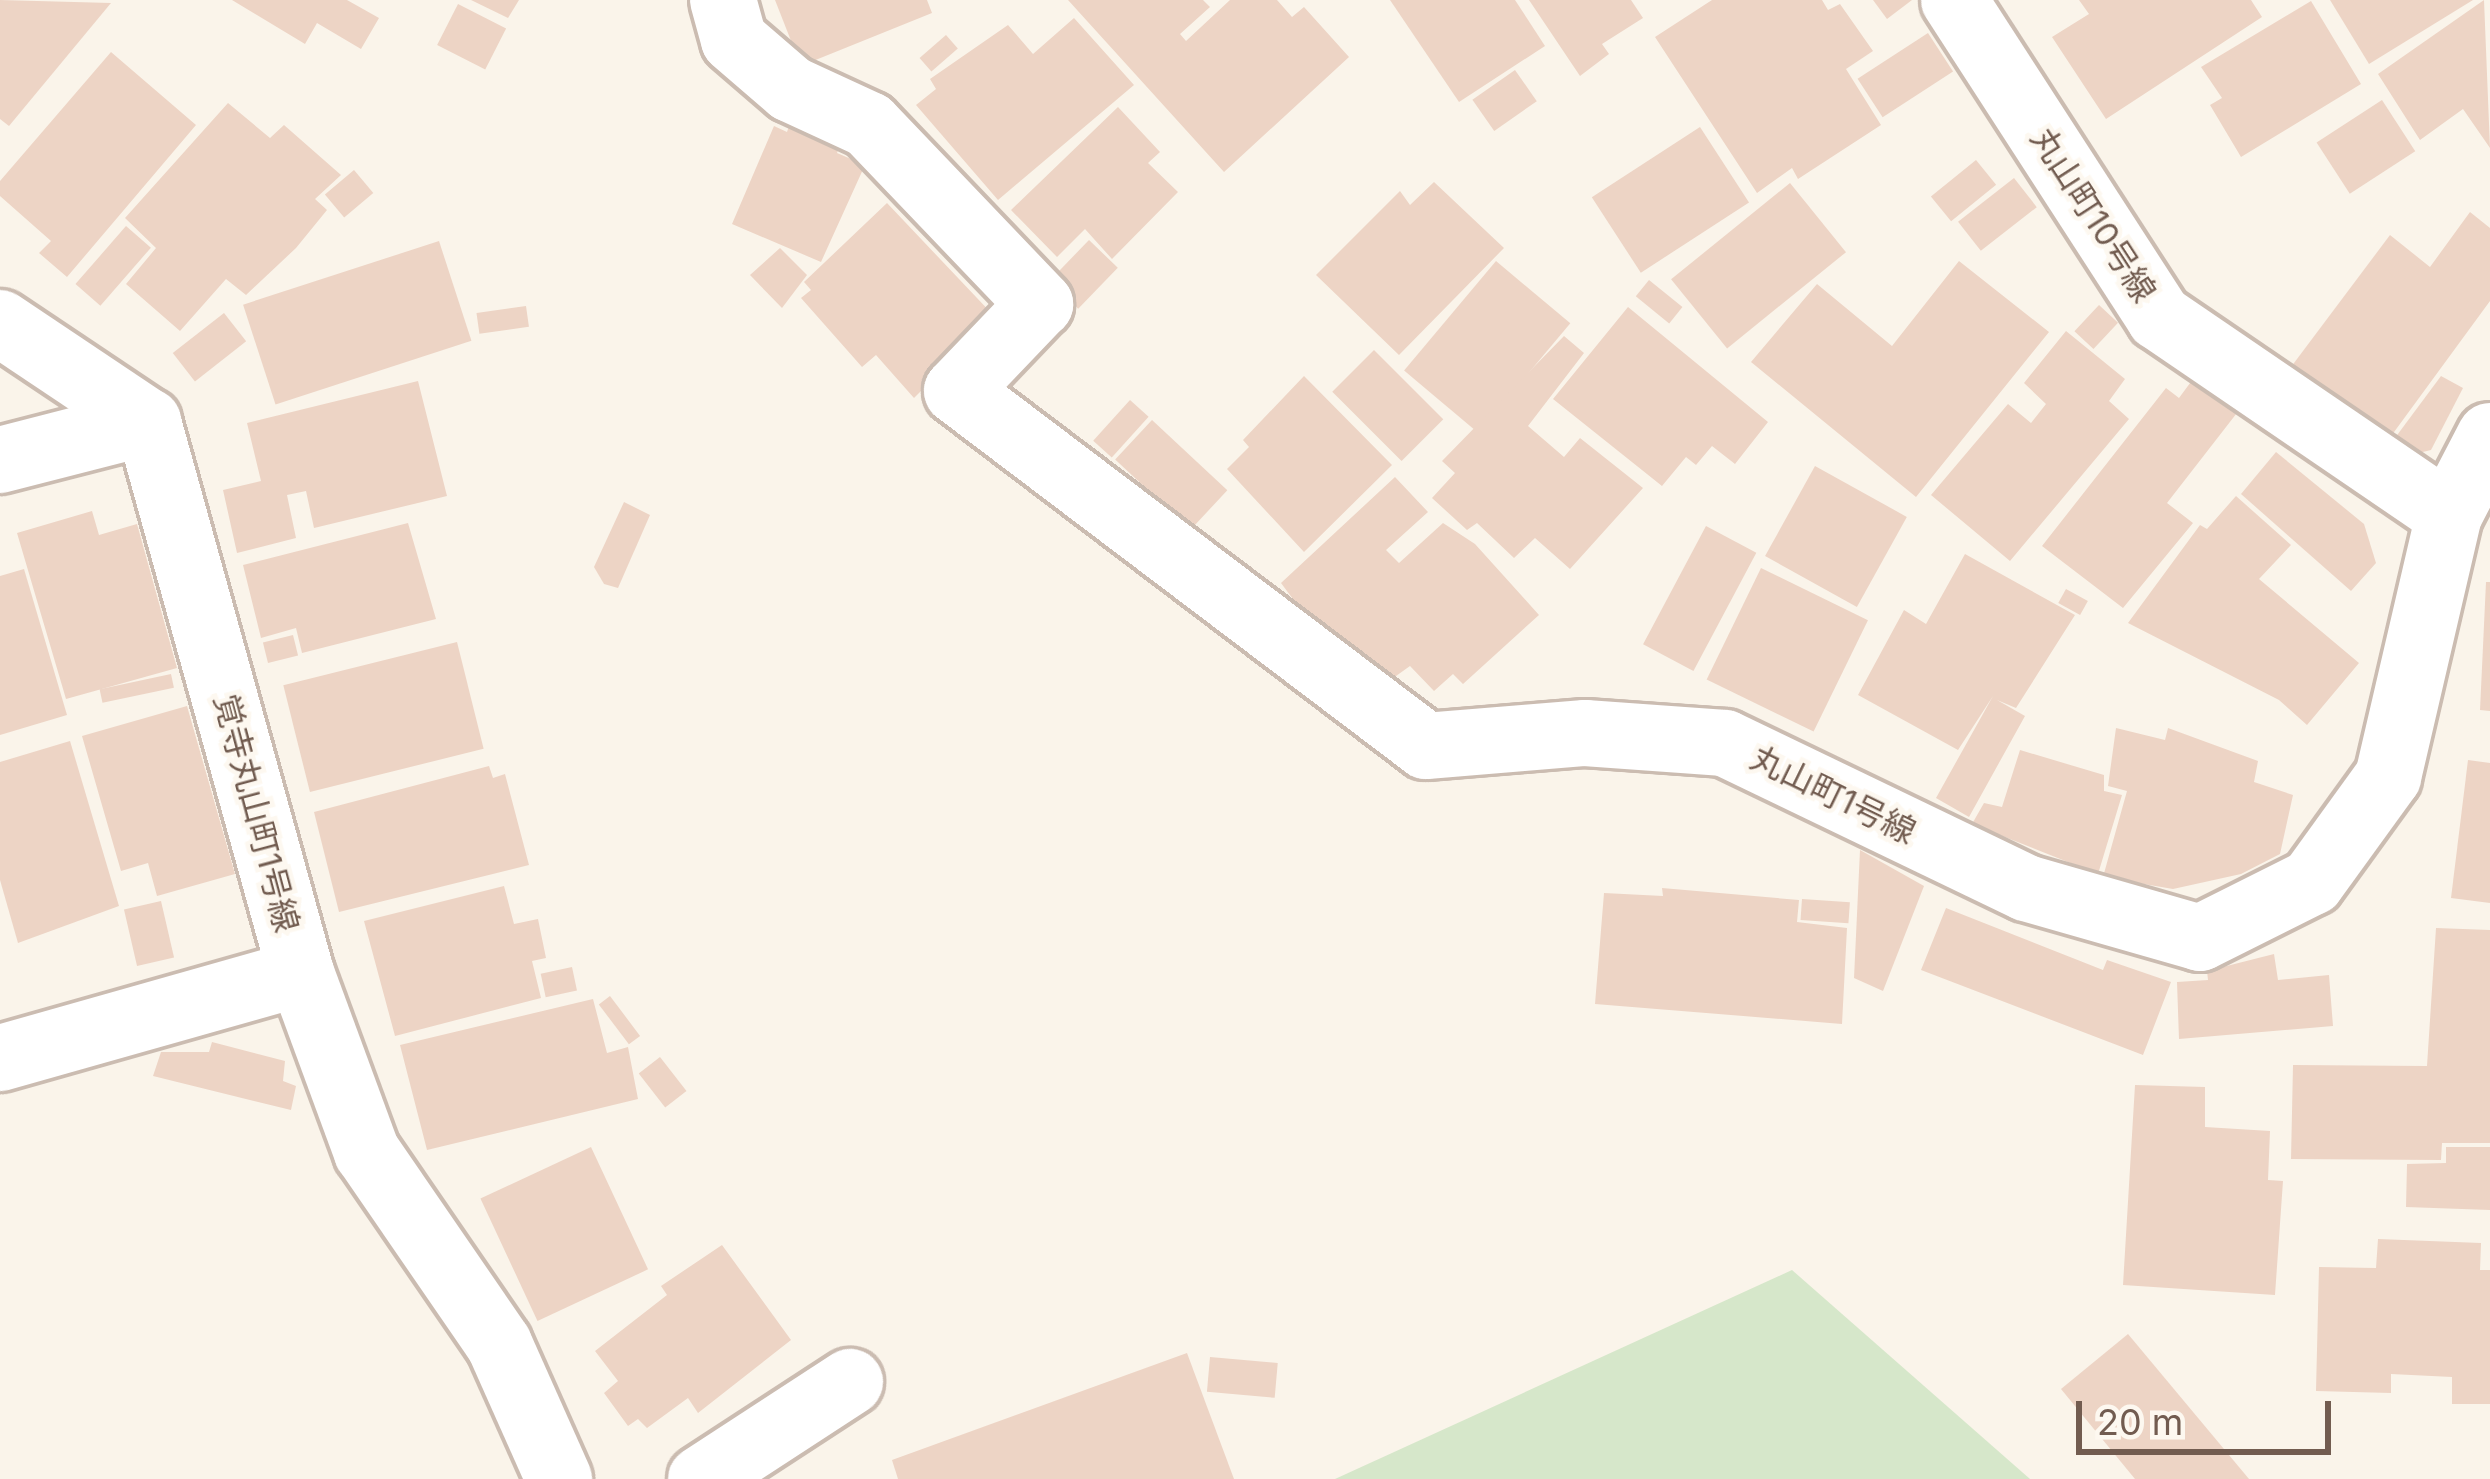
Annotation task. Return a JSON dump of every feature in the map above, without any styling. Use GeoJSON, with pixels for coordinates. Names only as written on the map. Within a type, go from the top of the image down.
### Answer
{"type":"FeatureCollection","features":[{"type":"Feature","properties":{"kind":"street","name":"丸山町1号線"},"geometry":{"type":"LineString","coordinates":[[723,0],[734,40],[791,89],[869,125],[1040,304],[957,391],[1426,746],[1585,733],[1725,743],[2026,887],[2200,938],[2312,882],[2388,777],[2449,515],[2490,436]]}},
{"type":"Feature","properties":{"kind":"street","name":"丸山町10号線"},"geometry":{"type":"LineString","coordinates":[[1954,0],[2159,317],[2449,515]]}},
{"type":"Feature","properties":{"kind":"street"},"geometry":{"type":"LineString","coordinates":[[0,323],[148,422]]}},
{"type":"Feature","properties":{"kind":"street"},"geometry":{"type":"LineString","coordinates":[[0,460],[148,422]]}},
{"type":"Feature","properties":{"kind":"street","name":"覚寺丸山町1号線"},"geometry":{"type":"LineString","coordinates":[[0,1058],[301,974],[148,422]]}},
{"type":"Feature","properties":{"kind":"street"},"geometry":{"type":"LineString","coordinates":[[301,974],[367,1153],[500,1344],[559,1479]]}},
{"type":"Feature","properties":{"kind":"street"},"geometry":{"type":"LineString","coordinates":[[701,1479],[850,1382]]}},
{"type":"Feature","properties":{"kind":"green space"},"geometry":{"type":"Polygon","coordinates":[[[1792,1270],[2030,1479],[1335,1479],[1792,1270]]]}},
{"type":"Feature","properties":{"kind":"building"},"geometry":{"type":"Polygon","coordinates":[[[0,0],[111,3],[9,126],[0,119],[0,0]]]}},
{"type":"Feature","properties":{"kind":"building"},"geometry":{"type":"Polygon","coordinates":[[[232,0],[347,0],[379,18],[361,49],[317,23],[305,44],[232,0]]]}},
{"type":"Feature","properties":{"kind":"building"},"geometry":{"type":"Polygon","coordinates":[[[471,0],[519,0],[508,18],[471,0]]]}},
{"type":"Feature","properties":{"kind":"building"},"geometry":{"type":"Polygon","coordinates":[[[775,0],[927,0],[932,13],[813,61],[795,51],[775,0]]]}},
{"type":"Feature","properties":{"kind":"building"},"geometry":{"type":"Polygon","coordinates":[[[1068,0],[1203,0],[1210,7],[1180,34],[1186,41],[1230,0],[1277,0],[1292,17],[1304,7],[1349,57],[1224,172],[1068,0]]]}},
{"type":"Feature","properties":{"kind":"building"},"geometry":{"type":"Polygon","coordinates":[[[1390,0],[1515,0],[1545,46],[1459,102],[1390,0]]]}},
{"type":"Feature","properties":{"kind":"building"},"geometry":{"type":"Polygon","coordinates":[[[1529,0],[1631,0],[1643,18],[1602,44],[1609,54],[1580,76],[1529,0]]]}},
{"type":"Feature","properties":{"kind":"building"},"geometry":{"type":"Polygon","coordinates":[[[1712,0],[1822,0],[1828,10],[1840,4],[1873,51],[1846,69],[1881,125],[1798,179],[1792,168],[1757,193],[1655,37],[1712,0]]]}},
{"type":"Feature","properties":{"kind":"building"},"geometry":{"type":"Polygon","coordinates":[[[1873,0],[1912,0],[1887,19],[1873,0]]]}},
{"type":"Feature","properties":{"kind":"building"},"geometry":{"type":"Polygon","coordinates":[[[2079,0],[2251,0],[2262,17],[2106,119],[2052,37],[2089,14],[2079,0]]]}},
{"type":"Feature","properties":{"kind":"building"},"geometry":{"type":"Polygon","coordinates":[[[2330,0],[2473,0],[2369,64],[2330,0]]]}},
{"type":"Feature","properties":{"kind":"building"},"geometry":{"type":"Polygon","coordinates":[[[2484,0],[2490,148],[2463,109],[2420,140],[2378,74],[2484,0]]]}},
{"type":"Feature","properties":{"kind":"building"},"geometry":{"type":"Polygon","coordinates":[[[2311,1],[2361,84],[2241,157],[2210,105],[2222,98],[2201,67],[2311,1]]]}},
{"type":"Feature","properties":{"kind":"building"},"geometry":{"type":"Polygon","coordinates":[[[458,4],[506,29],[485,70],[437,45],[458,4]]]}},
{"type":"Feature","properties":{"kind":"building"},"geometry":{"type":"Polygon","coordinates":[[[1074,18],[1134,85],[998,200],[916,105],[936,89],[930,79],[1008,25],[1033,54],[1074,18]]]}},
{"type":"Feature","properties":{"kind":"building"},"geometry":{"type":"Polygon","coordinates":[[[1928,33],[1953,72],[1883,117],[1858,79],[1928,33]]]}},
{"type":"Feature","properties":{"kind":"building"},"geometry":{"type":"Polygon","coordinates":[[[946,35],[958,49],[931,72],[920,58],[946,35]]]}},
{"type":"Feature","properties":{"kind":"building"},"geometry":{"type":"Polygon","coordinates":[[[111,52],[196,125],[67,277],[39,253],[51,241],[0,196],[0,181],[111,52]]]}},
{"type":"Feature","properties":{"kind":"building"},"geometry":{"type":"Polygon","coordinates":[[[1515,70],[1537,101],[1494,131],[1472,100],[1515,70]]]}},
{"type":"Feature","properties":{"kind":"building"},"geometry":{"type":"Polygon","coordinates":[[[2382,100],[2415,151],[2350,194],[2317,142],[2382,100]]]}},
{"type":"Feature","properties":{"kind":"building"},"geometry":{"type":"Polygon","coordinates":[[[228,103],[270,138],[284,125],[341,175],[315,199],[327,210],[296,248],[246,295],[226,279],[180,331],[126,284],[156,248],[125,218],[228,103]]]}},
{"type":"Feature","properties":{"kind":"building"},"geometry":{"type":"Polygon","coordinates":[[[1118,107],[1160,152],[1148,163],[1178,192],[1112,259],[1085,229],[1057,257],[1011,210],[1118,107]]]}},
{"type":"Feature","properties":{"kind":"building"},"geometry":{"type":"Polygon","coordinates":[[[794,111],[843,138],[837,153],[865,165],[821,262],[732,224],[774,126],[787,132],[794,111]]]}},
{"type":"Feature","properties":{"kind":"building"},"geometry":{"type":"Polygon","coordinates":[[[1700,127],[1749,202],[1641,273],[1592,197],[1700,127]]]}},
{"type":"Feature","properties":{"kind":"building"},"geometry":{"type":"Polygon","coordinates":[[[1976,160],[1996,185],[1951,221],[1931,197],[1976,160]]]}},
{"type":"Feature","properties":{"kind":"building"},"geometry":{"type":"Polygon","coordinates":[[[354,170],[373,193],[344,217],[325,194],[354,170]]]}},
{"type":"Feature","properties":{"kind":"building"},"geometry":{"type":"Polygon","coordinates":[[[2014,178],[2037,207],[1981,251],[1958,222],[2014,178]]]}},
{"type":"Feature","properties":{"kind":"building"},"geometry":{"type":"Polygon","coordinates":[[[1434,182],[1504,248],[1399,355],[1316,275],[1400,191],[1410,205],[1434,182]]]}},
{"type":"Feature","properties":{"kind":"building"},"geometry":{"type":"Polygon","coordinates":[[[1790,183],[1846,252],[1727,348],[1671,279],[1790,183]]]}},
{"type":"Feature","properties":{"kind":"building"},"geometry":{"type":"Polygon","coordinates":[[[887,203],[995,317],[914,398],[876,355],[862,367],[801,298],[811,290],[804,282],[887,203]]]}},
{"type":"Feature","properties":{"kind":"building"},"geometry":{"type":"Polygon","coordinates":[[[2470,212],[2490,228],[2490,301],[2386,443],[2291,367],[2390,235],[2430,267],[2470,212]]]}},
{"type":"Feature","properties":{"kind":"building"},"geometry":{"type":"Polygon","coordinates":[[[126,226],[151,248],[100,306],[75,284],[126,226]]]}},
{"type":"Feature","properties":{"kind":"building"},"geometry":{"type":"Polygon","coordinates":[[[1089,240],[1118,268],[1078,309],[1049,281],[1089,240]]]}},
{"type":"Feature","properties":{"kind":"building"},"geometry":{"type":"Polygon","coordinates":[[[439,241],[471,341],[276,405],[243,305],[439,241]]]}},
{"type":"Feature","properties":{"kind":"building"},"geometry":{"type":"Polygon","coordinates":[[[780,248],[807,275],[782,308],[750,275],[780,248]]]}},
{"type":"Feature","properties":{"kind":"building"},"geometry":{"type":"Polygon","coordinates":[[[1496,261],[1570,323],[1478,433],[1404,371],[1496,261]]]}},
{"type":"Feature","properties":{"kind":"building"},"geometry":{"type":"Polygon","coordinates":[[[1959,261],[2049,332],[1916,497],[1751,362],[1817,284],[1892,346],[1959,261]]]}},
{"type":"Feature","properties":{"kind":"building"},"geometry":{"type":"Polygon","coordinates":[[[1649,280],[1682,307],[1669,323],[1636,296],[1649,280]]]}},
{"type":"Feature","properties":{"kind":"building"},"geometry":{"type":"Polygon","coordinates":[[[2099,305],[2118,323],[2093,349],[2074,331],[2099,305]]]}},
{"type":"Feature","properties":{"kind":"building"},"geometry":{"type":"Polygon","coordinates":[[[526,306],[529,327],[479,334],[476,313],[526,306]]]}},
{"type":"Feature","properties":{"kind":"building"},"geometry":{"type":"Polygon","coordinates":[[[1628,307],[1768,422],[1735,464],[1712,446],[1696,465],[1686,457],[1662,486],[1553,399],[1628,307]]]}},
{"type":"Feature","properties":{"kind":"building"},"geometry":{"type":"Polygon","coordinates":[[[224,313],[246,341],[195,381],[173,353],[224,313]]]}},
{"type":"Feature","properties":{"kind":"building"},"geometry":{"type":"Polygon","coordinates":[[[2066,331],[2125,379],[2109,401],[2129,419],[2010,561],[1931,495],[2008,404],[2031,423],[2046,404],[2024,383],[2066,331]]]}},
{"type":"Feature","properties":{"kind":"building"},"geometry":{"type":"Polygon","coordinates":[[[1564,336],[1584,353],[1528,426],[1564,457],[1580,438],[1643,488],[1570,569],[1535,538],[1514,558],[1477,523],[1467,530],[1432,498],[1455,473],[1442,461],[1564,336]]]}},
{"type":"Feature","properties":{"kind":"building"},"geometry":{"type":"Polygon","coordinates":[[[1374,350],[1443,419],[1402,461],[1332,392],[1374,350]]]}},
{"type":"Feature","properties":{"kind":"building"},"geometry":{"type":"Polygon","coordinates":[[[2196,375],[2240,409],[2167,503],[2193,523],[2123,608],[2042,546],[2166,388],[2179,398],[2196,375]]]}},
{"type":"Feature","properties":{"kind":"building"},"geometry":{"type":"Polygon","coordinates":[[[1304,376],[1392,465],[1304,552],[1227,469],[1249,447],[1243,440],[1304,376]]]}},
{"type":"Feature","properties":{"kind":"building"},"geometry":{"type":"Polygon","coordinates":[[[2441,376],[2463,388],[2431,450],[2402,457],[2389,446],[2441,376]]]}},
{"type":"Feature","properties":{"kind":"building"},"geometry":{"type":"Polygon","coordinates":[[[418,381],[447,496],[314,528],[306,491],[287,495],[296,538],[237,553],[223,490],[261,481],[247,423],[418,381]]]}},
{"type":"Feature","properties":{"kind":"building"},"geometry":{"type":"Polygon","coordinates":[[[1130,400],[1149,417],[1112,458],[1093,441],[1130,400]]]}},
{"type":"Feature","properties":{"kind":"building"},"geometry":{"type":"Polygon","coordinates":[[[1152,420],[1227,490],[1191,530],[1115,459],[1152,420]]]}},
{"type":"Feature","properties":{"kind":"building"},"geometry":{"type":"Polygon","coordinates":[[[2276,452],[2364,524],[2376,563],[2351,591],[2241,494],[2276,452]]]}},
{"type":"Feature","properties":{"kind":"building"},"geometry":{"type":"Polygon","coordinates":[[[1815,466],[1907,517],[1857,607],[1765,556],[1815,466]]]}},
{"type":"Feature","properties":{"kind":"building"},"geometry":{"type":"Polygon","coordinates":[[[1395,477],[1428,512],[1386,550],[1399,563],[1443,523],[1475,544],[1539,615],[1463,684],[1453,674],[1434,691],[1410,666],[1389,681],[1307,618],[1281,583],[1395,477]]]}},
{"type":"Feature","properties":{"kind":"building"},"geometry":{"type":"Polygon","coordinates":[[[2236,496],[2291,545],[2259,579],[2359,663],[2307,725],[2279,700],[2128,623],[2200,525],[2207,529],[2236,496]]]}},
{"type":"Feature","properties":{"kind":"building"},"geometry":{"type":"Polygon","coordinates":[[[624,502],[650,515],[618,588],[604,584],[594,567],[624,502]]]}},
{"type":"Feature","properties":{"kind":"building"},"geometry":{"type":"Polygon","coordinates":[[[92,511],[99,535],[137,524],[177,668],[66,699],[17,533],[92,511]]]}},
{"type":"Feature","properties":{"kind":"building"},"geometry":{"type":"Polygon","coordinates":[[[408,523],[436,619],[302,653],[296,628],[261,638],[243,565],[408,523]]]}},
{"type":"Feature","properties":{"kind":"building"},"geometry":{"type":"Polygon","coordinates":[[[1706,526],[1756,553],[1693,671],[1643,644],[1706,526]]]}},
{"type":"Feature","properties":{"kind":"building"},"geometry":{"type":"Polygon","coordinates":[[[1965,554],[2075,615],[2016,708],[1997,700],[2025,716],[1969,817],[1936,798],[1993,696],[1958,750],[1858,695],[1904,610],[1926,624],[1965,554]]]}},
{"type":"Feature","properties":{"kind":"building"},"geometry":{"type":"Polygon","coordinates":[[[1761,568],[1868,620],[1814,732],[1707,679],[1761,568]]]}},
{"type":"Feature","properties":{"kind":"building"},"geometry":{"type":"Polygon","coordinates":[[[24,569],[67,715],[0,735],[0,576],[24,569]]]}},
{"type":"Feature","properties":{"kind":"building"},"geometry":{"type":"Polygon","coordinates":[[[2486,582],[2490,582],[2490,711],[2480,710],[2486,582]]]}},
{"type":"Feature","properties":{"kind":"building"},"geometry":{"type":"Polygon","coordinates":[[[2066,589],[2088,601],[2080,615],[2058,603],[2066,589]]]}},
{"type":"Feature","properties":{"kind":"building"},"geometry":{"type":"Polygon","coordinates":[[[293,635],[298,655],[268,663],[263,642],[293,635]]]}},
{"type":"Feature","properties":{"kind":"building"},"geometry":{"type":"Polygon","coordinates":[[[457,642],[484,749],[310,792],[283,685],[457,642]]]}},
{"type":"Feature","properties":{"kind":"building"},"geometry":{"type":"Polygon","coordinates":[[[171,674],[174,688],[103,703],[100,689],[171,674]]]}},
{"type":"Feature","properties":{"kind":"building"},"geometry":{"type":"Polygon","coordinates":[[[187,706],[235,874],[157,896],[148,863],[121,871],[82,736],[187,706]]]}},
{"type":"Feature","properties":{"kind":"building"},"geometry":{"type":"Polygon","coordinates":[[[2116,728],[2165,740],[2168,728],[2258,761],[2254,782],[2293,795],[2280,854],[2241,874],[2173,889],[2103,877],[2127,791],[2108,786],[2116,728]]]}},
{"type":"Feature","properties":{"kind":"building"},"geometry":{"type":"Polygon","coordinates":[[[70,741],[119,906],[18,943],[0,880],[0,762],[70,741]]]}},
{"type":"Feature","properties":{"kind":"building"},"geometry":{"type":"Polygon","coordinates":[[[2020,750],[2104,775],[2104,791],[2122,795],[2098,874],[1972,824],[1984,803],[2002,807],[2020,750]]]}},
{"type":"Feature","properties":{"kind":"building"},"geometry":{"type":"Polygon","coordinates":[[[2468,760],[2490,763],[2490,903],[2451,898],[2468,760]]]}},
{"type":"Feature","properties":{"kind":"building"},"geometry":{"type":"Polygon","coordinates":[[[489,766],[493,778],[505,774],[529,865],[339,912],[314,812],[489,766]]]}},
{"type":"Feature","properties":{"kind":"building"},"geometry":{"type":"Polygon","coordinates":[[[1860,850],[1924,886],[1883,991],[1854,978],[1860,850]]]}},
{"type":"Feature","properties":{"kind":"building"},"geometry":{"type":"Polygon","coordinates":[[[504,886],[514,924],[538,919],[546,958],[532,961],[541,998],[395,1036],[364,921],[504,886]]]}},
{"type":"Feature","properties":{"kind":"building"},"geometry":{"type":"Polygon","coordinates":[[[1662,888],[1799,900],[1797,922],[1847,928],[1842,1024],[1595,1004],[1604,893],[1663,896],[1662,888]]]}},
{"type":"Feature","properties":{"kind":"building"},"geometry":{"type":"Polygon","coordinates":[[[1802,899],[1850,902],[1848,923],[1801,920],[1802,899]]]}},
{"type":"Feature","properties":{"kind":"building"},"geometry":{"type":"Polygon","coordinates":[[[161,901],[174,958],[137,966],[124,910],[161,901]]]}},
{"type":"Feature","properties":{"kind":"building"},"geometry":{"type":"Polygon","coordinates":[[[1946,908],[2103,970],[2107,960],[2171,982],[2143,1055],[1921,970],[1946,908]]]}},
{"type":"Feature","properties":{"kind":"building"},"geometry":{"type":"Polygon","coordinates":[[[2436,928],[2490,930],[2490,1143],[2442,1143],[2441,1160],[2291,1159],[2293,1065],[2427,1066],[2436,928]]]}},
{"type":"Feature","properties":{"kind":"building"},"geometry":{"type":"Polygon","coordinates":[[[2274,954],[2278,980],[2329,975],[2333,1026],[2179,1039],[2177,982],[2208,980],[2207,971],[2274,954]]]}},
{"type":"Feature","properties":{"kind":"building"},"geometry":{"type":"Polygon","coordinates":[[[572,967],[577,990],[546,997],[541,974],[572,967]]]}},
{"type":"Feature","properties":{"kind":"building"},"geometry":{"type":"Polygon","coordinates":[[[610,996],[640,1036],[629,1044],[599,1004],[610,996]]]}},
{"type":"Feature","properties":{"kind":"building"},"geometry":{"type":"Polygon","coordinates":[[[593,999],[607,1053],[628,1047],[638,1099],[427,1150],[400,1045],[593,999]]]}},
{"type":"Feature","properties":{"kind":"building"},"geometry":{"type":"Polygon","coordinates":[[[212,1042],[285,1061],[283,1081],[296,1086],[291,1110],[153,1076],[161,1052],[209,1052],[212,1042]]]}},
{"type":"Feature","properties":{"kind":"building"},"geometry":{"type":"Polygon","coordinates":[[[660,1057],[686,1091],[665,1108],[639,1074],[660,1057]]]}},
{"type":"Feature","properties":{"kind":"building"},"geometry":{"type":"Polygon","coordinates":[[[2135,1085],[2205,1087],[2205,1127],[2270,1131],[2268,1180],[2283,1181],[2275,1295],[2123,1285],[2135,1085]]]}},
{"type":"Feature","properties":{"kind":"building"},"geometry":{"type":"Polygon","coordinates":[[[591,1147],[648,1269],[537,1321],[480,1199],[591,1147]]]}},
{"type":"Feature","properties":{"kind":"building"},"geometry":{"type":"Polygon","coordinates":[[[2446,1147],[2490,1147],[2490,1210],[2406,1207],[2407,1164],[2446,1163],[2446,1147]]]}},
{"type":"Feature","properties":{"kind":"building"},"geometry":{"type":"Polygon","coordinates":[[[2378,1239],[2481,1243],[2480,1270],[2490,1270],[2490,1404],[2452,1404],[2452,1377],[2391,1374],[2391,1393],[2316,1391],[2319,1267],[2376,1268],[2378,1239]]]}},
{"type":"Feature","properties":{"kind":"building"},"geometry":{"type":"Polygon","coordinates":[[[722,1245],[791,1340],[698,1413],[688,1398],[647,1428],[638,1419],[628,1426],[604,1393],[618,1381],[595,1351],[667,1295],[661,1286],[722,1245]]]}},
{"type":"Feature","properties":{"kind":"building"},"geometry":{"type":"Polygon","coordinates":[[[2128,1334],[2249,1479],[2135,1479],[2061,1389],[2128,1334]]]}},
{"type":"Feature","properties":{"kind":"building"},"geometry":{"type":"Polygon","coordinates":[[[1187,1353],[1234,1479],[898,1479],[892,1460],[1187,1353]]]}},
{"type":"Feature","properties":{"kind":"building"},"geometry":{"type":"Polygon","coordinates":[[[1210,1357],[1278,1363],[1275,1398],[1207,1392],[1210,1357]]]}}]}
